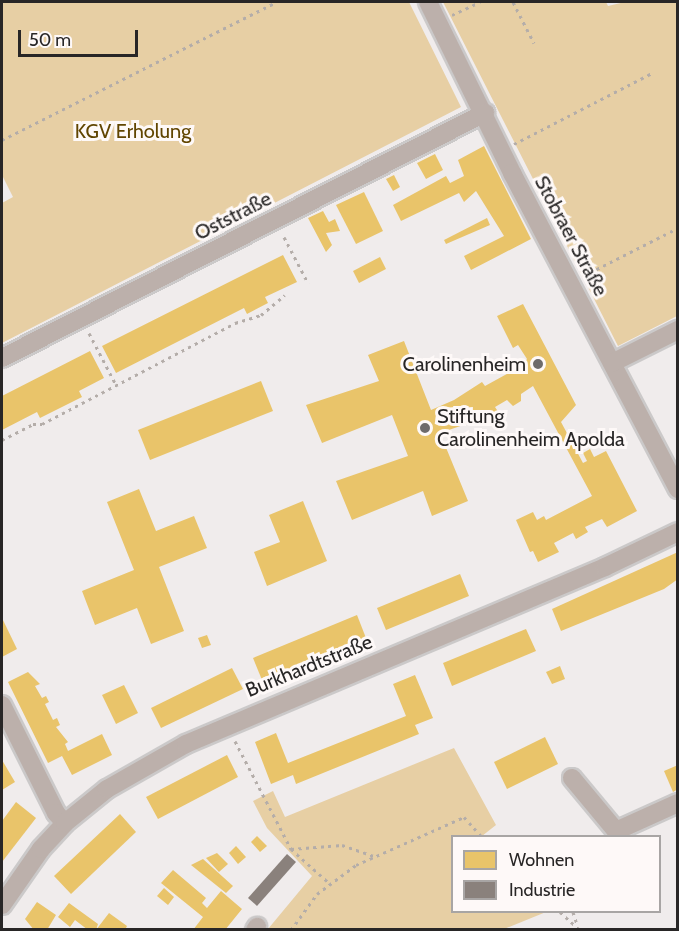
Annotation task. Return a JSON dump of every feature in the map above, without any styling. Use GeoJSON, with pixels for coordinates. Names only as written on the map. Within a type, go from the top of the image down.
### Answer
{"type":"FeatureCollection","features":[{"type":"Feature","properties":{"kind":"street","name":"Stobraer Straße"},"geometry":{"type":"LineString","coordinates":[[428,2],[485,113],[501,150],[678,489]]}},
{"type":"Feature","properties":{"kind":"street","name":"Oststraße"},"geometry":{"type":"LineString","coordinates":[[2,358],[485,113]]}},
{"type":"Feature","properties":{"kind":"street"},"geometry":{"type":"LineString","coordinates":[[612,363],[678,330]]}},
{"type":"Feature","properties":{"kind":"street","name":"Burkhardtstraße"},"geometry":{"type":"LineString","coordinates":[[2,905],[41,849],[65,823],[108,789],[227,724],[594,572],[678,532]]}},
{"type":"Feature","properties":{"kind":"street"},"geometry":{"type":"LineString","coordinates":[[2,705],[56,813],[65,823]]}},
{"type":"Feature","properties":{"kind":"street"},"geometry":{"type":"LineString","coordinates":[[572,778],[616,831],[678,803]]}},
{"type":"Feature","properties":{"kind":"path"},"geometry":{"type":"LineString","coordinates":[[2,140],[276,2]]}},
{"type":"Feature","properties":{"kind":"path"},"geometry":{"type":"LineString","coordinates":[[438,22],[480,2]]}},
{"type":"Feature","properties":{"kind":"path"},"geometry":{"type":"LineString","coordinates":[[513,2],[534,43]]}},
{"type":"Feature","properties":{"kind":"path"},"geometry":{"type":"LineString","coordinates":[[501,150],[652,73]]}},
{"type":"Feature","properties":{"kind":"path"},"geometry":{"type":"LineString","coordinates":[[570,282],[678,228]]}},
{"type":"Feature","properties":{"kind":"path"},"geometry":{"type":"LineString","coordinates":[[284,237],[308,283]]}},
{"type":"Feature","properties":{"kind":"path"},"geometry":{"type":"LineString","coordinates":[[2,440],[51,420],[115,383],[235,323],[261,315],[285,295]]}},
{"type":"Feature","properties":{"kind":"path"},"geometry":{"type":"LineString","coordinates":[[81,318],[115,383]]}},
{"type":"Feature","properties":{"kind":"path"},"geometry":{"type":"LineString","coordinates":[[227,724],[259,792],[291,849],[329,883]]}},
{"type":"Feature","properties":{"kind":"path"},"geometry":{"type":"LineString","coordinates":[[291,930],[329,883],[375,856],[464,817],[480,835]]}},
{"type":"Feature","properties":{"kind":"path"},"geometry":{"type":"LineString","coordinates":[[291,849],[342,845],[375,856]]}},
{"type":"Feature","properties":{"kind":"path"},"geometry":{"type":"LineString","coordinates":[[561,913],[577,925]]}},
{"type":"Feature","properties":{"kind":"path"},"geometry":{"type":"LineString","coordinates":[[573,913],[580,930]]}},
{"type":"Feature","properties":{"kind":"green space","name":"KGV Erholung"},"geometry":{"type":"Polygon","coordinates":[[[2,2],[409,2],[461,107],[2,343],[2,203],[13,197],[2,175],[2,2]]]}},
{"type":"Feature","properties":{"kind":"green space"},"geometry":{"type":"Polygon","coordinates":[[[443,2],[606,2],[608,6],[625,2],[677,2],[677,316],[618,346],[443,2]]]}},
{"type":"Feature","properties":{"kind":"green space"},"geometry":{"type":"Polygon","coordinates":[[[454,748],[496,825],[483,835],[451,835],[451,913],[544,913],[504,929],[268,929],[312,876],[267,828],[253,801],[273,791],[285,817],[454,748]]]}},
{"type":"Feature","properties":{"kind":"building: Wohnen"},"geometry":{"type":"Polygon","coordinates":[[[484,146],[531,239],[471,270],[464,256],[504,236],[476,191],[464,202],[459,193],[401,221],[393,205],[446,176],[450,183],[464,176],[458,160],[484,146]]]}},
{"type":"Feature","properties":{"kind":"building: Wohnen"},"geometry":{"type":"Polygon","coordinates":[[[435,154],[443,170],[426,179],[417,163],[435,154]]]}},
{"type":"Feature","properties":{"kind":"building: Wohnen"},"geometry":{"type":"Polygon","coordinates":[[[394,175],[400,187],[393,191],[386,179],[394,175]]]}},
{"type":"Feature","properties":{"kind":"building: Wohnen"},"geometry":{"type":"Polygon","coordinates":[[[364,192],[383,231],[356,244],[336,205],[364,192]]]}},
{"type":"Feature","properties":{"kind":"building: Wohnen"},"geometry":{"type":"Polygon","coordinates":[[[323,211],[329,222],[335,219],[340,231],[326,233],[332,245],[326,252],[308,218],[323,211]]]}},
{"type":"Feature","properties":{"kind":"building: Wohnen"},"geometry":{"type":"Polygon","coordinates":[[[487,218],[490,225],[446,244],[444,240],[487,218]]]}},
{"type":"Feature","properties":{"kind":"building: Wohnen"},"geometry":{"type":"Polygon","coordinates":[[[283,255],[297,282],[265,297],[268,303],[247,314],[244,308],[116,373],[102,346],[283,255]]]}},
{"type":"Feature","properties":{"kind":"building: Wohnen"},"geometry":{"type":"Polygon","coordinates":[[[380,257],[386,269],[359,283],[353,271],[380,257]]]}},
{"type":"Feature","properties":{"kind":"building: Wohnen"},"geometry":{"type":"Polygon","coordinates":[[[523,304],[576,405],[561,422],[583,463],[587,461],[583,453],[590,449],[594,457],[606,451],[637,511],[607,527],[602,519],[585,527],[588,532],[576,539],[573,533],[554,543],[559,552],[538,562],[533,551],[530,552],[516,520],[533,512],[537,520],[544,516],[546,520],[592,496],[533,386],[521,394],[521,401],[513,406],[507,400],[495,407],[499,413],[479,423],[478,420],[440,433],[468,501],[432,516],[423,491],[352,520],[336,481],[408,456],[392,415],[322,443],[306,405],[379,381],[368,355],[404,341],[431,410],[454,400],[482,382],[485,386],[523,365],[527,359],[518,345],[513,348],[497,316],[523,304]]]}},
{"type":"Feature","properties":{"kind":"building: Wohnen"},"geometry":{"type":"Polygon","coordinates":[[[90,351],[104,378],[79,391],[82,397],[40,418],[37,412],[2,430],[2,396],[90,351]]]}},
{"type":"Feature","properties":{"kind":"building: Wohnen"},"geometry":{"type":"Polygon","coordinates":[[[261,381],[273,411],[150,460],[138,430],[261,381]]]}},
{"type":"Feature","properties":{"kind":"building: Wohnen"},"geometry":{"type":"Polygon","coordinates":[[[139,489],[156,531],[194,516],[207,548],[159,567],[184,631],[151,644],[137,608],[95,625],[82,591],[134,570],[107,502],[139,489]]]}},
{"type":"Feature","properties":{"kind":"building: Wohnen"},"geometry":{"type":"Polygon","coordinates":[[[303,501],[327,561],[267,586],[254,552],[280,542],[269,515],[303,501]]]}},
{"type":"Feature","properties":{"kind":"building: Wohnen"},"geometry":{"type":"Polygon","coordinates":[[[678,552],[678,579],[664,589],[561,631],[552,609],[678,552]]]}},
{"type":"Feature","properties":{"kind":"building: Wohnen"},"geometry":{"type":"Polygon","coordinates":[[[460,574],[469,596],[386,630],[377,608],[460,574]]]}},
{"type":"Feature","properties":{"kind":"building: Wohnen"},"geometry":{"type":"Polygon","coordinates":[[[357,615],[366,638],[262,680],[253,658],[357,615]]]}},
{"type":"Feature","properties":{"kind":"building: Wohnen"},"geometry":{"type":"Polygon","coordinates":[[[2,618],[17,649],[2,657],[2,618]]]}},
{"type":"Feature","properties":{"kind":"building: Wohnen"},"geometry":{"type":"Polygon","coordinates":[[[526,629],[536,651],[452,686],[443,663],[526,629]]]}},
{"type":"Feature","properties":{"kind":"building: Wohnen"},"geometry":{"type":"Polygon","coordinates":[[[207,635],[211,645],[202,648],[198,638],[207,635]]]}},
{"type":"Feature","properties":{"kind":"building: Wohnen"},"geometry":{"type":"Polygon","coordinates":[[[560,666],[565,679],[552,684],[546,672],[560,666]]]}},
{"type":"Feature","properties":{"kind":"building: Wohnen"},"geometry":{"type":"Polygon","coordinates":[[[232,668],[243,689],[161,728],[151,708],[232,668]]]}},
{"type":"Feature","properties":{"kind":"building: Wohnen"},"geometry":{"type":"Polygon","coordinates":[[[28,672],[40,684],[35,686],[42,698],[46,696],[49,702],[45,704],[53,720],[57,718],[60,725],[56,727],[68,742],[65,744],[68,751],[102,734],[112,755],[72,775],[62,756],[48,763],[8,682],[28,672]]]}},
{"type":"Feature","properties":{"kind":"building: Wohnen"},"geometry":{"type":"Polygon","coordinates":[[[415,675],[433,718],[415,725],[419,734],[296,784],[293,775],[271,784],[255,742],[276,733],[288,763],[406,716],[393,684],[415,675]]]}},
{"type":"Feature","properties":{"kind":"building: Wohnen"},"geometry":{"type":"Polygon","coordinates":[[[124,685],[138,713],[116,724],[102,695],[124,685]]]}},
{"type":"Feature","properties":{"kind":"building: Wohnen"},"geometry":{"type":"Polygon","coordinates":[[[545,737],[558,764],[507,789],[494,762],[545,737]]]}},
{"type":"Feature","properties":{"kind":"building: Wohnen"},"geometry":{"type":"Polygon","coordinates":[[[227,755],[238,777],[158,819],[146,797],[227,755]]]}},
{"type":"Feature","properties":{"kind":"building: Wohnen"},"geometry":{"type":"Polygon","coordinates":[[[2,760],[15,782],[2,790],[2,760]]]}},
{"type":"Feature","properties":{"kind":"building: Wohnen"},"geometry":{"type":"Polygon","coordinates":[[[678,765],[678,789],[673,792],[664,771],[678,765]]]}},
{"type":"Feature","properties":{"kind":"building: Wohnen"},"geometry":{"type":"Polygon","coordinates":[[[16,802],[36,818],[2,862],[2,821],[16,802]]]}},
{"type":"Feature","properties":{"kind":"building: Wohnen"},"geometry":{"type":"Polygon","coordinates":[[[120,814],[136,832],[71,894],[54,876],[120,814]]]}},
{"type":"Feature","properties":{"kind":"building: Wohnen"},"geometry":{"type":"Polygon","coordinates":[[[257,836],[267,846],[260,852],[251,842],[257,836]]]}},
{"type":"Feature","properties":{"kind":"building: Wohnen"},"geometry":{"type":"Polygon","coordinates":[[[236,846],[246,857],[238,864],[229,853],[236,846]]]}},
{"type":"Feature","properties":{"kind":"building: Wohnen"},"geometry":{"type":"Polygon","coordinates":[[[217,853],[228,864],[219,872],[206,858],[217,853]]]}},
{"type":"Feature","properties":{"kind":"building: Wohnen"},"geometry":{"type":"Polygon","coordinates":[[[203,859],[233,886],[226,893],[191,865],[203,859]]]}},
{"type":"Feature","properties":{"kind":"building: Wohnen"},"geometry":{"type":"Polygon","coordinates":[[[173,870],[206,898],[202,903],[207,908],[221,891],[242,909],[225,930],[193,930],[203,917],[161,883],[173,870]]]}},
{"type":"Feature","properties":{"kind":"building: Wohnen"},"geometry":{"type":"Polygon","coordinates":[[[164,888],[174,897],[168,905],[157,896],[164,888]]]}},
{"type":"Feature","properties":{"kind":"building: Wohnen"},"geometry":{"type":"Polygon","coordinates":[[[37,902],[56,915],[47,930],[34,930],[25,919],[37,902]]]}},
{"type":"Feature","properties":{"kind":"building: Wohnen"},"geometry":{"type":"Polygon","coordinates":[[[69,903],[98,924],[96,930],[88,930],[75,920],[70,927],[58,917],[69,903]]]}},
{"type":"Feature","properties":{"kind":"building: Wohnen"},"geometry":{"type":"Polygon","coordinates":[[[109,913],[127,926],[125,930],[96,930],[109,913]]]}},
{"type":"Feature","properties":{"kind":"building: Industrie"},"geometry":{"type":"Polygon","coordinates":[[[287,854],[296,862],[257,906],[248,898],[287,854]]]}},
{"type":"Feature","properties":{"kind":"place","name":"Carolinenheim"},"geometry":{"type":"Point","coordinates":[538,364]}},
{"type":"Feature","properties":{"kind":"place","name":"Stiftung Carolinenheim Apolda"},"geometry":{"type":"Point","coordinates":[425,428]}}]}
